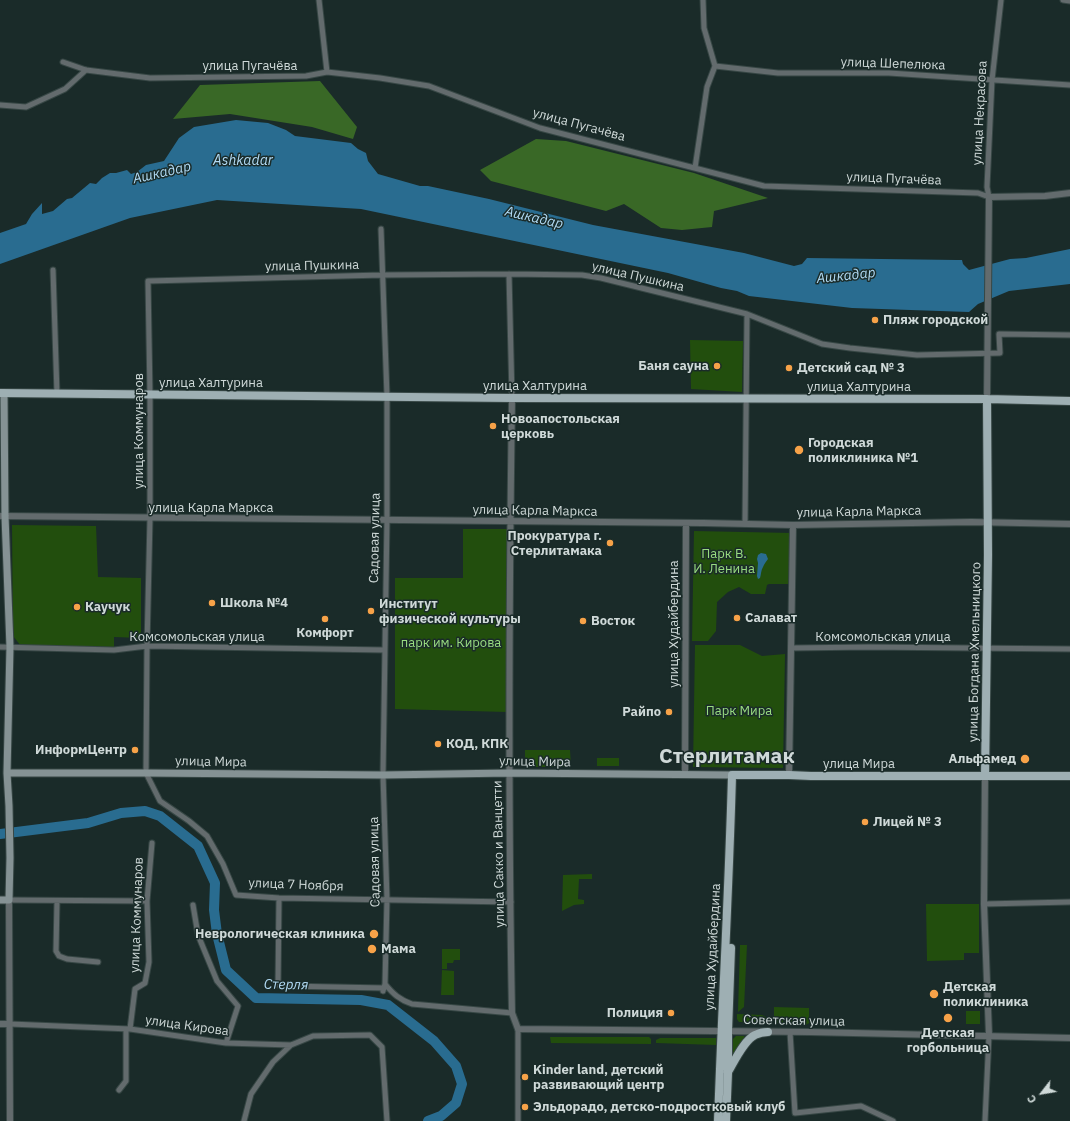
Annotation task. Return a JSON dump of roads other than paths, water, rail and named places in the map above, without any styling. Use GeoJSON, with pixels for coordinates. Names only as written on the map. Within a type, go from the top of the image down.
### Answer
{"type":"FeatureCollection","features":[{"type":"Feature","properties":{"kind":"main road","name":"улица Халтурина"},"geometry":{"type":"LineString","coordinates":[[2,393],[512,398],[1070,400]]}},
{"type":"Feature","properties":{"kind":"main road"},"geometry":{"type":"LineString","coordinates":[[0,900],[9,900],[10,858],[9,806],[4,773],[10,647],[3,516],[2,393]]}},
{"type":"Feature","properties":{"kind":"main road","name":"улица Богдана Хмельницкого"},"geometry":{"type":"LineString","coordinates":[[985,776],[988,522],[987,399]]}},
{"type":"Feature","properties":{"kind":"main road","name":"улица Мира"},"geometry":{"type":"LineString","coordinates":[[4,773],[383,775],[509,773],[811,776],[1070,776]]}},
{"type":"Feature","properties":{"kind":"main road","name":"улица Худайбердина"},"geometry":{"type":"LineString","coordinates":[[718,1121],[724,1031],[734,775]]}},
{"type":"Feature","properties":{"kind":"main road","name":"улица Худайбердина"},"geometry":{"type":"LineString","coordinates":[[724,1031],[728,1073],[726,1121]]}},
{"type":"Feature","properties":{"kind":"main road"},"geometry":{"type":"LineString","coordinates":[[728,1073],[751,1038],[756,1034],[768,1032]]}},
{"type":"Feature","properties":{"kind":"street"},"geometry":{"type":"LineString","coordinates":[[319,0],[327,72]]}},
{"type":"Feature","properties":{"kind":"street"},"geometry":{"type":"LineString","coordinates":[[695,168],[707,87],[715,66],[704,28],[703,0]]}},
{"type":"Feature","properties":{"kind":"street","name":"улица Некрасова"},"geometry":{"type":"LineString","coordinates":[[987,328],[989,197],[987,187],[992,80],[1001,0]]}},
{"type":"Feature","properties":{"kind":"street"},"geometry":{"type":"LineString","coordinates":[[1063,0],[1070,1]]}},
{"type":"Feature","properties":{"kind":"street","name":"улица Пугачёва"},"geometry":{"type":"LineString","coordinates":[[63,62],[86,70],[150,78],[306,76],[327,72],[430,86],[540,128],[764,186],[978,193],[989,197],[1045,196],[1070,193]]}},
{"type":"Feature","properties":{"kind":"street","name":"улица Шепелюка"},"geometry":{"type":"LineString","coordinates":[[715,66],[778,73],[889,73],[1070,85]]}},
{"type":"Feature","properties":{"kind":"street"},"geometry":{"type":"LineString","coordinates":[[0,105],[26,107],[65,90],[86,70]]}},
{"type":"Feature","properties":{"kind":"street","name":"Садовая улица"},"geometry":{"type":"LineString","coordinates":[[381,229],[387,396],[387,520],[383,775],[387,899],[384,988]]}},
{"type":"Feature","properties":{"kind":"street"},"geometry":{"type":"LineString","coordinates":[[52,270],[58,394]]}},
{"type":"Feature","properties":{"kind":"street","name":"улица Сакко и Ванцетти"},"geometry":{"type":"LineString","coordinates":[[509,274],[512,398],[509,773],[512,1013],[518,1029],[518,1121]]}},
{"type":"Feature","properties":{"kind":"street","name":"улица Пушкина"},"geometry":{"type":"LineString","coordinates":[[148,281],[382,275],[582,275],[601,278],[747,314],[822,344],[850,348],[917,355],[1000,353],[999,334],[1070,335]]}},
{"type":"Feature","properties":{"kind":"street","name":"улица Коммунаров"},"geometry":{"type":"LineString","coordinates":[[146,773],[150,518],[148,281]]}},
{"type":"Feature","properties":{"kind":"street"},"geometry":{"type":"LineString","coordinates":[[745,524],[747,314]]}},
{"type":"Feature","properties":{"kind":"street","name":"улица Богдана Хмельницкого"},"geometry":{"type":"LineString","coordinates":[[987,328],[987,399]]}},
{"type":"Feature","properties":{"kind":"street","name":"улица Карла Маркса"},"geometry":{"type":"LineString","coordinates":[[3,516],[745,524],[988,522],[1070,524]]}},
{"type":"Feature","properties":{"kind":"street","name":"улица Худайбердина"},"geometry":{"type":"LineString","coordinates":[[685,774],[686,523]]}},
{"type":"Feature","properties":{"kind":"street"},"geometry":{"type":"LineString","coordinates":[[789,775],[793,524]]}},
{"type":"Feature","properties":{"kind":"street","name":"Комсомольская улица"},"geometry":{"type":"LineString","coordinates":[[0,646],[114,650],[147,646],[384,650]]}},
{"type":"Feature","properties":{"kind":"street","name":"Комсомольская улица"},"geometry":{"type":"LineString","coordinates":[[792,648],[1070,649]]}},
{"type":"Feature","properties":{"kind":"street","name":"улица 7 Ноября"},"geometry":{"type":"LineString","coordinates":[[146,773],[160,801],[208,836],[236,895],[279,898],[511,902]]}},
{"type":"Feature","properties":{"kind":"street","name":"улица Богдана Хмельницкого"},"geometry":{"type":"LineString","coordinates":[[985,776],[984,904],[989,1035],[985,1121]]}},
{"type":"Feature","properties":{"kind":"street","name":"улица Коммунаров"},"geometry":{"type":"LineString","coordinates":[[119,1090],[126,1081],[128,1029],[135,989],[145,983],[149,962],[147,901],[152,843]]}},
{"type":"Feature","properties":{"kind":"street"},"geometry":{"type":"LineString","coordinates":[[278,985],[279,898]]}},
{"type":"Feature","properties":{"kind":"street"},"geometry":{"type":"LineString","coordinates":[[10,1121],[9,900],[147,901]]}},
{"type":"Feature","properties":{"kind":"street"},"geometry":{"type":"LineString","coordinates":[[57,901],[56,951],[59,956],[68,959],[98,962]]}},
{"type":"Feature","properties":{"kind":"street"},"geometry":{"type":"LineString","coordinates":[[984,904],[1070,902]]}},
{"type":"Feature","properties":{"kind":"street"},"geometry":{"type":"LineString","coordinates":[[193,905],[198,936],[216,981],[238,1006],[226,1043]]}},
{"type":"Feature","properties":{"kind":"street"},"geometry":{"type":"LineString","coordinates":[[286,986],[384,988],[406,1002],[412,1004],[512,1013]]}},
{"type":"Feature","properties":{"kind":"street","name":"улица Кирова"},"geometry":{"type":"LineString","coordinates":[[0,1024],[128,1029],[226,1043],[291,1045],[313,1036],[370,1035],[382,1047],[387,1121]]}},
{"type":"Feature","properties":{"kind":"street","name":"Советская улица"},"geometry":{"type":"LineString","coordinates":[[518,1029],[989,1035],[1070,1038]]}},
{"type":"Feature","properties":{"kind":"street"},"geometry":{"type":"LineString","coordinates":[[790,1032],[795,1113],[860,1106],[893,1121]]}},
{"type":"Feature","properties":{"kind":"street"},"geometry":{"type":"LineString","coordinates":[[244,1121],[251,1094],[273,1062],[291,1045]]}},
{"type":"Feature","properties":{"kind":"water","name":"Ashkadar"},"geometry":{"type":"Polygon","coordinates":[[[236,120],[268,123],[286,130],[295,136],[351,143],[366,153],[368,161],[378,174],[420,186],[428,186],[489,199],[593,225],[744,253],[794,266],[802,264],[807,258],[962,260],[963,264],[969,270],[1010,259],[1026,258],[1070,249],[1070,284],[1009,291],[978,304],[969,312],[852,308],[749,296],[737,291],[668,273],[361,209],[217,200],[130,218],[0,264],[0,233],[26,224],[32,214],[42,203],[42,214],[53,211],[90,183],[96,184],[110,173],[127,170],[131,174],[137,172],[146,165],[164,161],[179,138],[194,127],[236,120]]]}},
{"type":"Feature","properties":{"kind":"water","name":"Салават"},"geometry":{"type":"Polygon","coordinates":[[[761,553],[766,554],[768,559],[762,568],[760,578],[758,579],[757,559],[758,555],[761,553]]]}},
{"type":"Feature","properties":{"kind":"waterway","name":"Стерля"},"geometry":{"type":"LineString","coordinates":[[0,834],[88,823],[121,813],[145,811],[160,816],[198,846],[215,883],[214,910],[217,934],[226,970],[256,998],[361,1000],[388,1005],[434,1041],[456,1066],[462,1084],[456,1103],[441,1116],[428,1121]]}},
{"type":"Feature","properties":{"kind":"place","name":"Пляж городской"},"geometry":{"type":"Point","coordinates":[875,320]}},
{"type":"Feature","properties":{"kind":"place","name":"Баня сауна"},"geometry":{"type":"Point","coordinates":[717,366]}},
{"type":"Feature","properties":{"kind":"place","name":"Детский сад № 3"},"geometry":{"type":"Point","coordinates":[789,368]}},
{"type":"Feature","properties":{"kind":"place","name":"Новоапостольская церковь"},"geometry":{"type":"Point","coordinates":[493,426]}},
{"type":"Feature","properties":{"kind":"place","name":"Городская поликлиника №1"},"geometry":{"type":"Point","coordinates":[799,450]}},
{"type":"Feature","properties":{"kind":"place","name":"Прокуратура г. Стерлитамака"},"geometry":{"type":"Point","coordinates":[610,543]}},
{"type":"Feature","properties":{"kind":"place","name":"Школа №4"},"geometry":{"type":"Point","coordinates":[212,603]}},
{"type":"Feature","properties":{"kind":"place","name":"Каучук"},"geometry":{"type":"Point","coordinates":[77,607]}},
{"type":"Feature","properties":{"kind":"place","name":"Институт физической культуры"},"geometry":{"type":"Point","coordinates":[371,611]}},
{"type":"Feature","properties":{"kind":"place","name":"Салават"},"geometry":{"type":"Point","coordinates":[737,618]}},
{"type":"Feature","properties":{"kind":"place","name":"Комфорт"},"geometry":{"type":"Point","coordinates":[325,619]}},
{"type":"Feature","properties":{"kind":"place","name":"Восток"},"geometry":{"type":"Point","coordinates":[583,621]}},
{"type":"Feature","properties":{"kind":"place","name":"Райпо"},"geometry":{"type":"Point","coordinates":[669,712]}},
{"type":"Feature","properties":{"kind":"place","name":"КОД, КПК"},"geometry":{"type":"Point","coordinates":[438,744]}},
{"type":"Feature","properties":{"kind":"place","name":"ИнформЦентр"},"geometry":{"type":"Point","coordinates":[135,750]}},
{"type":"Feature","properties":{"kind":"place","name":"Альфамед"},"geometry":{"type":"Point","coordinates":[1025,759]}},
{"type":"Feature","properties":{"kind":"place","name":"Лицей № 3"},"geometry":{"type":"Point","coordinates":[865,822]}},
{"type":"Feature","properties":{"kind":"place","name":"Неврологическая клиника"},"geometry":{"type":"Point","coordinates":[374,934]}},
{"type":"Feature","properties":{"kind":"place","name":"Мама"},"geometry":{"type":"Point","coordinates":[372,949]}},
{"type":"Feature","properties":{"kind":"place","name":"Детская поликлиника"},"geometry":{"type":"Point","coordinates":[934,994]}},
{"type":"Feature","properties":{"kind":"place","name":"Полиция"},"geometry":{"type":"Point","coordinates":[671,1013]}},
{"type":"Feature","properties":{"kind":"place","name":"Детская горбольница"},"geometry":{"type":"Point","coordinates":[948,1018]}},
{"type":"Feature","properties":{"kind":"place","name":"Kinder land, детский развивающий центр"},"geometry":{"type":"Point","coordinates":[525,1077]}},
{"type":"Feature","properties":{"kind":"place","name":"Эльдорадо, детско-подростковый клуб"},"geometry":{"type":"Point","coordinates":[525,1107]}},
{"type":"Feature","properties":{"kind":"district","name":"Стерлитамак"},"geometry":{"type":"Point","coordinates":[727,757]}},
{"type":"Feature","properties":{"kind":"water label","name":"Ашкадар"},"geometry":{"type":"Point","coordinates":[162,173]}},
{"type":"Feature","properties":{"kind":"water label","name":"Ашкадар"},"geometry":{"type":"Point","coordinates":[534,218]}},
{"type":"Feature","properties":{"kind":"water label","name":"Ашкадар"},"geometry":{"type":"Point","coordinates":[846,276]}},
{"type":"Feature","properties":{"kind":"park label","name":"Парк В. И. Ленина"},"geometry":{"type":"Point","coordinates":[724,562]}},
{"type":"Feature","properties":{"kind":"park label","name":"парк им. Кирова"},"geometry":{"type":"Point","coordinates":[451,643]}},
{"type":"Feature","properties":{"kind":"park label","name":"Парк Мира"},"geometry":{"type":"Point","coordinates":[739,711]}}]}
